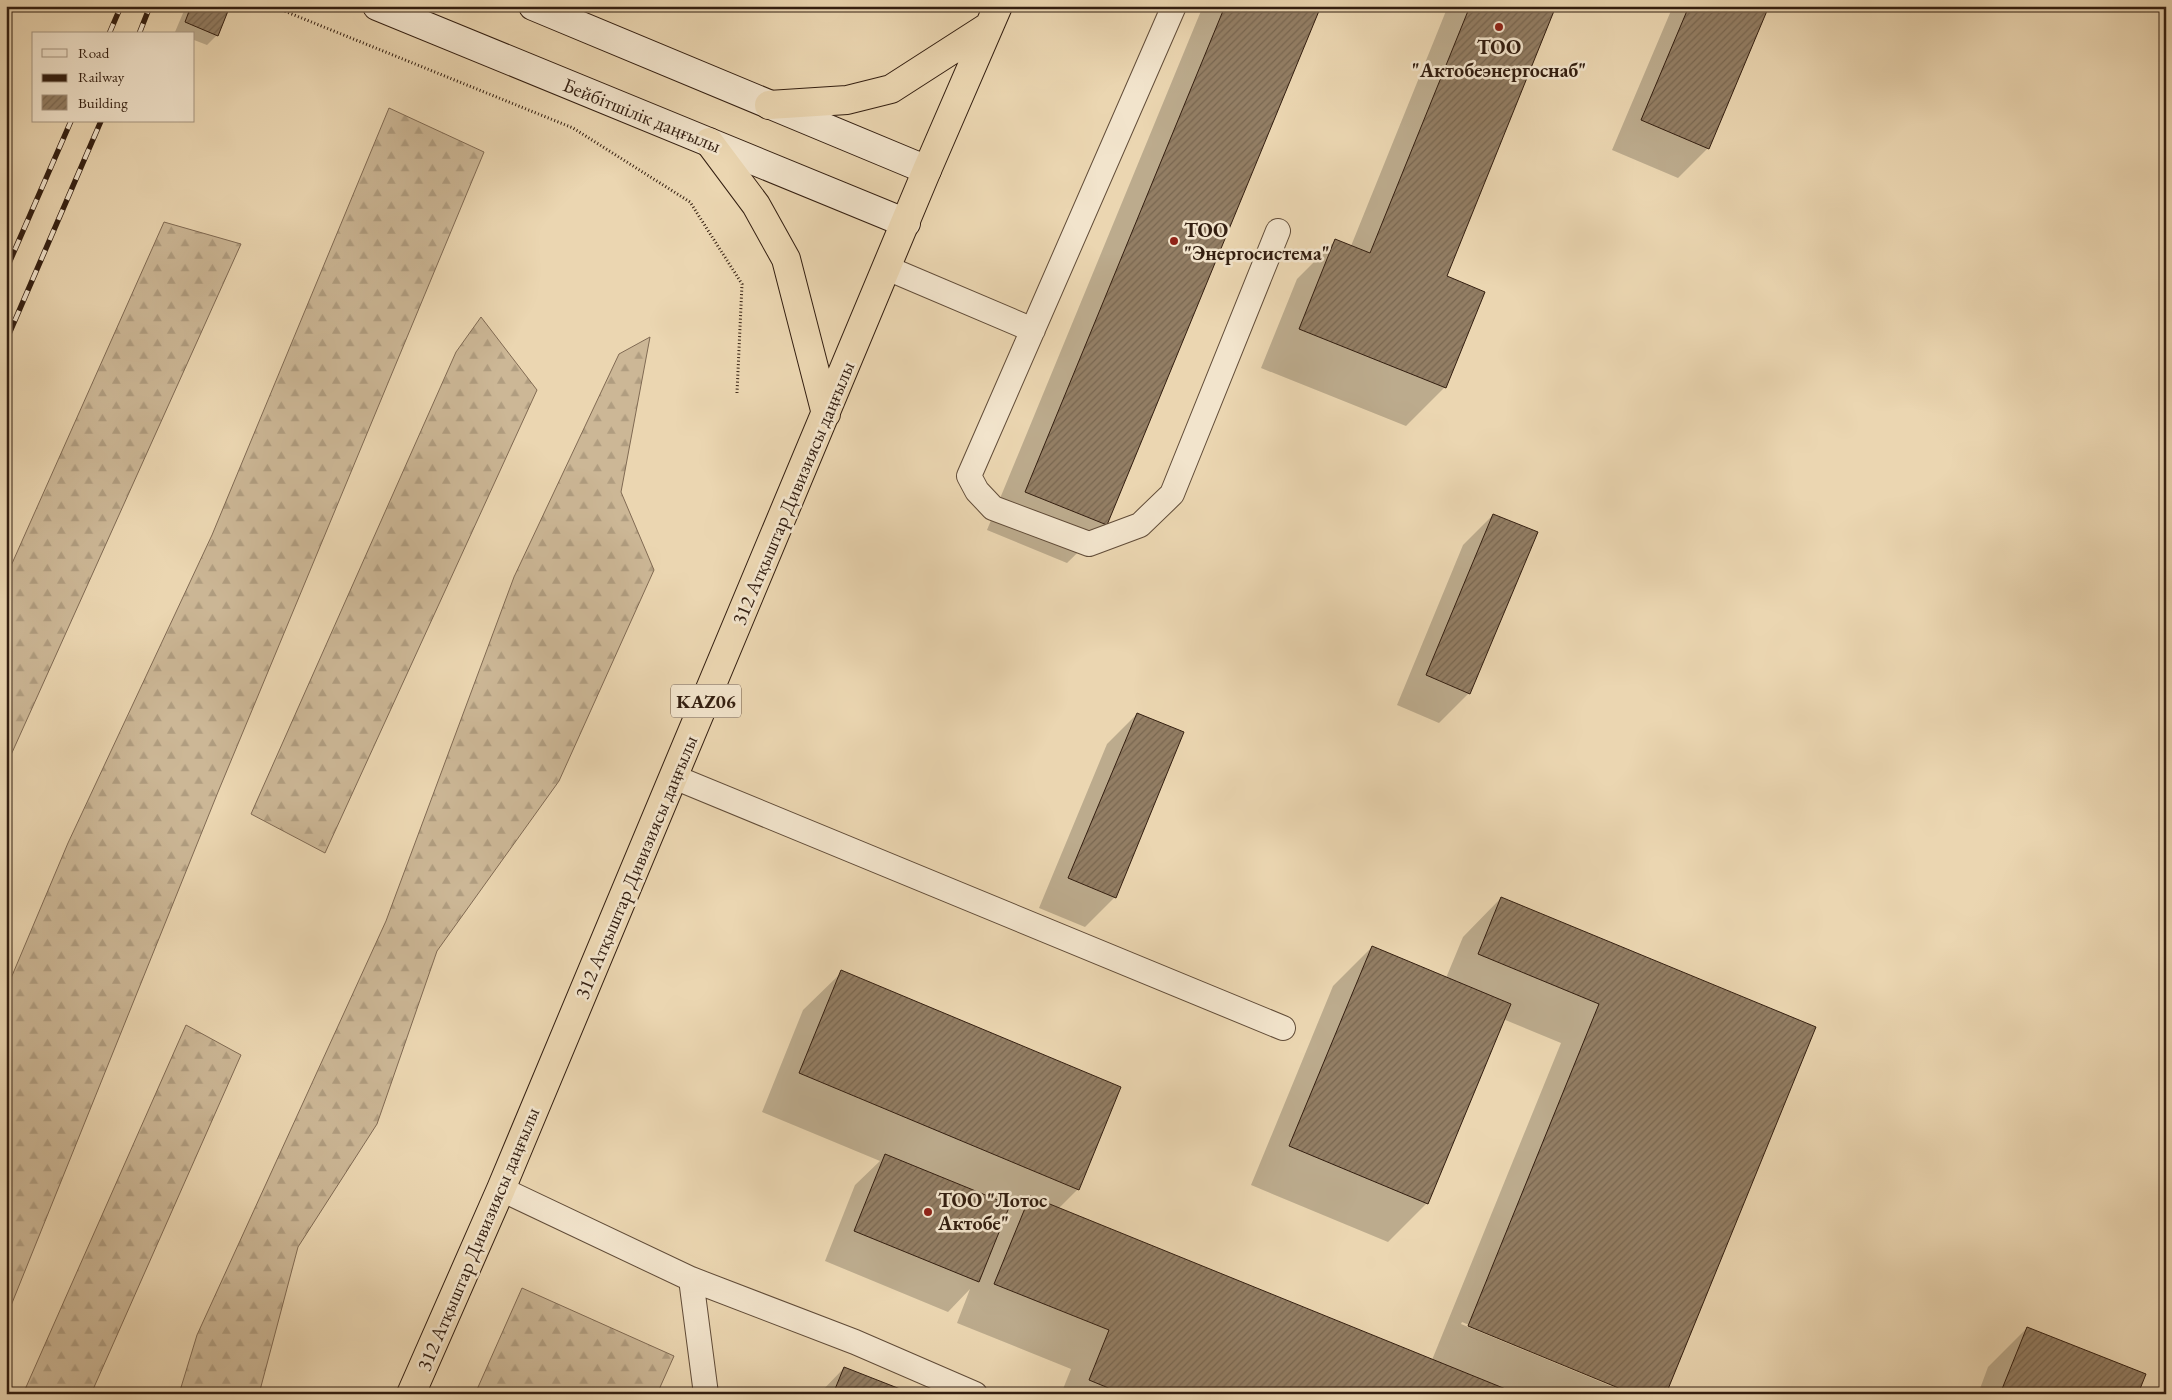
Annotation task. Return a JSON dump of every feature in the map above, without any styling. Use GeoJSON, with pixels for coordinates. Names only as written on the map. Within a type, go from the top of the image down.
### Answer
{"type":"FeatureCollection","features":[{"type":"Feature","properties":{"kind":"highway"},"geometry":{"type":"LineString","coordinates":[[769,105],[847,100],[891,89],[994,16]]}},
{"type":"Feature","properties":{"kind":"highway","name":"312 Атқыштар Дивизиясы даңғылы"},"geometry":{"type":"LineString","coordinates":[[411,1394],[501,1189],[927,170],[994,16]]}},
{"type":"Feature","properties":{"kind":"highway"},"geometry":{"type":"LineString","coordinates":[[709,142],[756,205],[786,259],[826,414]]}},
{"type":"Feature","properties":{"kind":"main road","name":"Бейбітшілік даңғылы"},"geometry":{"type":"LineString","coordinates":[[377,6],[906,224]]}},
{"type":"Feature","properties":{"kind":"main road"},"geometry":{"type":"LineString","coordinates":[[533,6],[927,170]]}},
{"type":"Feature","properties":{"kind":"lane"},"geometry":{"type":"LineString","coordinates":[[1174,6],[970,476],[977,491],[993,508],[1089,544],[1140,525],[1172,494],[1278,231]]}},
{"type":"Feature","properties":{"kind":"lane"},"geometry":{"type":"LineString","coordinates":[[887,268],[1034,330]]}},
{"type":"Feature","properties":{"kind":"lane"},"geometry":{"type":"LineString","coordinates":[[674,777],[1283,1028]]}},
{"type":"Feature","properties":{"kind":"lane"},"geometry":{"type":"LineString","coordinates":[[501,1189],[691,1279],[855,1342],[974,1394]]}},
{"type":"Feature","properties":{"kind":"lane"},"geometry":{"type":"LineString","coordinates":[[691,1279],[706,1394]]}},
{"type":"Feature","properties":{"kind":"path"},"geometry":{"type":"LineString","coordinates":[[272,6],[573,128],[690,202],[742,284],[737,393]]}},
{"type":"Feature","properties":{"kind":"green space"},"geometry":{"type":"Polygon","coordinates":[[[389,108],[484,152],[218,792],[6,1318],[6,990],[68,843],[212,535],[389,108]]]}},
{"type":"Feature","properties":{"kind":"green space"},"geometry":{"type":"Polygon","coordinates":[[[164,222],[241,244],[6,766],[6,577],[164,222]]]}},
{"type":"Feature","properties":{"kind":"green space"},"geometry":{"type":"Polygon","coordinates":[[[481,317],[537,390],[325,853],[251,814],[456,352],[481,317]]]}},
{"type":"Feature","properties":{"kind":"green space"},"geometry":{"type":"Polygon","coordinates":[[[650,337],[621,492],[654,570],[559,781],[437,951],[377,1124],[298,1247],[259,1394],[179,1394],[197,1335],[386,921],[514,577],[619,354],[650,337]]]}},
{"type":"Feature","properties":{"kind":"green space"},"geometry":{"type":"Polygon","coordinates":[[[186,1025],[241,1055],[91,1394],[23,1394],[186,1025]]]}},
{"type":"Feature","properties":{"kind":"green space"},"geometry":{"type":"Polygon","coordinates":[[[522,1288],[674,1356],[657,1394],[475,1394],[522,1288]]]}},
{"type":"Feature","properties":{"kind":"building"},"geometry":{"type":"Polygon","coordinates":[[[191,6],[230,6],[218,36],[185,22],[191,6]]]}},
{"type":"Feature","properties":{"kind":"building"},"geometry":{"type":"Polygon","coordinates":[[[1225,6],[1321,6],[1107,525],[1025,492],[1225,6]]]}},
{"type":"Feature","properties":{"kind":"building"},"geometry":{"type":"Polygon","coordinates":[[[1470,6],[1556,6],[1447,276],[1485,292],[1446,388],[1299,329],[1335,239],[1370,253],[1470,6]]]}},
{"type":"Feature","properties":{"kind":"building"},"geometry":{"type":"Polygon","coordinates":[[[1689,6],[1769,6],[1709,149],[1641,120],[1689,6]]]}},
{"type":"Feature","properties":{"kind":"building"},"geometry":{"type":"Polygon","coordinates":[[[1493,514],[1538,532],[1470,694],[1426,675],[1493,514]]]}},
{"type":"Feature","properties":{"kind":"building"},"geometry":{"type":"Polygon","coordinates":[[[1137,713],[1184,732],[1116,898],[1068,878],[1137,713]]]}},
{"type":"Feature","properties":{"kind":"building"},"geometry":{"type":"Polygon","coordinates":[[[1501,897],[1816,1027],[1666,1394],[1633,1394],[1468,1326],[1599,1004],[1478,954],[1501,897]]]}},
{"type":"Feature","properties":{"kind":"building"},"geometry":{"type":"Polygon","coordinates":[[[1372,946],[1511,1004],[1428,1204],[1289,1146],[1372,946]]]}},
{"type":"Feature","properties":{"kind":"building"},"geometry":{"type":"Polygon","coordinates":[[[841,970],[1121,1087],[1079,1190],[799,1073],[841,970]]]}},
{"type":"Feature","properties":{"kind":"building"},"geometry":{"type":"Polygon","coordinates":[[[885,1154],[1010,1205],[979,1282],[854,1231],[885,1154]]]}},
{"type":"Feature","properties":{"kind":"building"},"geometry":{"type":"Polygon","coordinates":[[[1030,1196],[1518,1394],[1123,1394],[1089,1380],[1109,1330],[994,1284],[1030,1196]]]}},
{"type":"Feature","properties":{"kind":"building"},"geometry":{"type":"Polygon","coordinates":[[[2027,1327],[2146,1374],[2138,1394],[2000,1394],[2027,1327]]]}},
{"type":"Feature","properties":{"kind":"building"},"geometry":{"type":"Polygon","coordinates":[[[844,1367],[913,1394],[833,1394],[844,1367]]]}},
{"type":"Feature","properties":{"kind":"railway"},"geometry":{"type":"LineString","coordinates":[[110,32],[121,6]]}},
{"type":"Feature","properties":{"kind":"railway"},"geometry":{"type":"LineString","coordinates":[[140,32],[150,6]]}},
{"type":"Feature","properties":{"kind":"railway"},"geometry":{"type":"LineString","coordinates":[[6,270],[71,122]]}},
{"type":"Feature","properties":{"kind":"railway"},"geometry":{"type":"LineString","coordinates":[[6,341],[101,122]]}},
{"type":"Feature","properties":{"kind":"place","name":"ТОО \"Актобеэнергоснаб\""},"geometry":{"type":"Point","coordinates":[1499,27]}},
{"type":"Feature","properties":{"kind":"place","name":"ТОО \"Энергосистема\""},"geometry":{"type":"Point","coordinates":[1174,241]}},
{"type":"Feature","properties":{"kind":"place","name":"ТОО \"Лотос Актобе\""},"geometry":{"type":"Point","coordinates":[928,1212]}}]}
